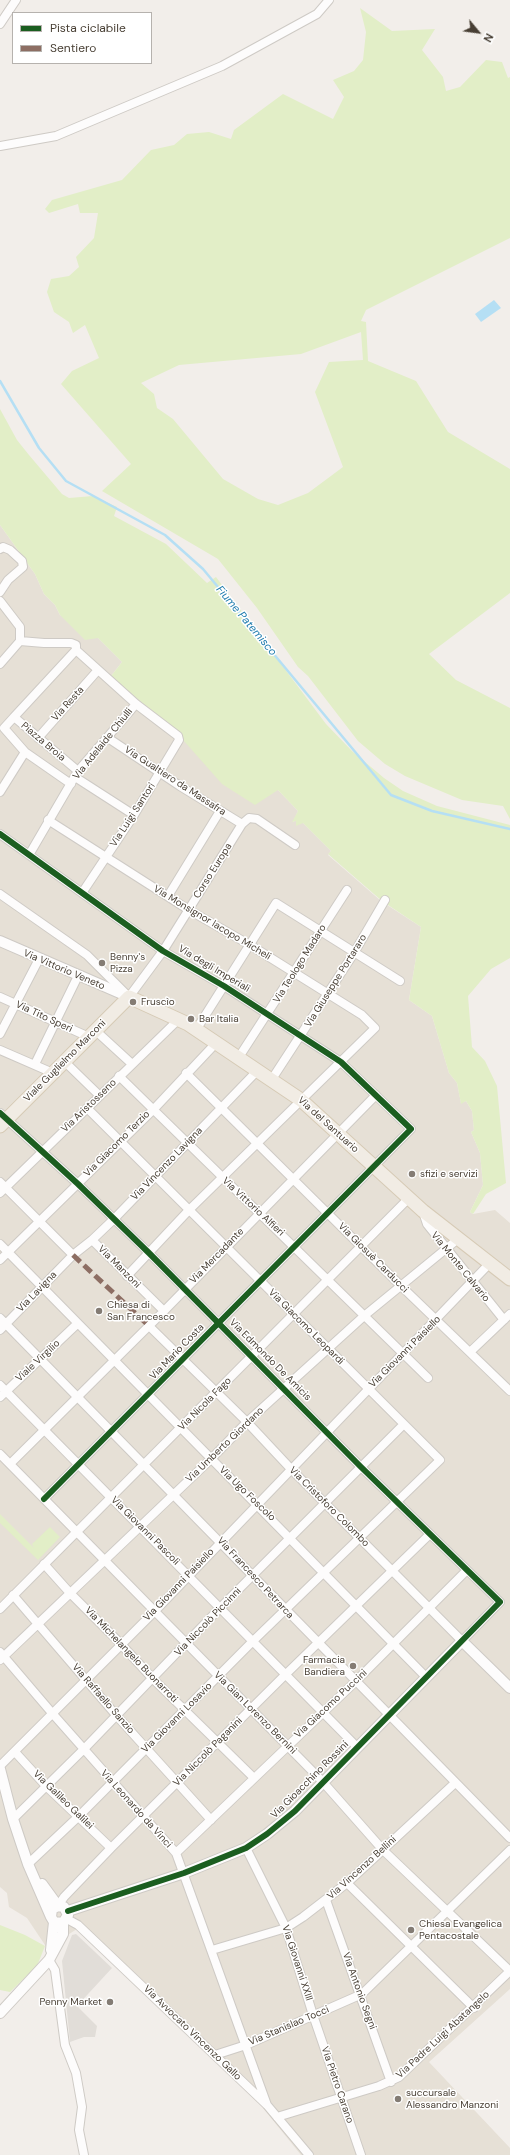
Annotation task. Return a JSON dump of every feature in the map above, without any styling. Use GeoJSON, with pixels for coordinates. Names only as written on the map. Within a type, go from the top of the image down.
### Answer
{"type":"FeatureCollection","features":[{"type":"Feature","properties":{"kind":"main road","name":"Via del Santuario"},"geometry":{"type":"LineString","coordinates":[[129,997],[196,1030],[239,1057],[301,1100],[423,1211],[510,1279]]}},
{"type":"Feature","properties":{"kind":"main road","name":"Viale Guglielmo Marconi"},"geometry":{"type":"LineString","coordinates":[[2,1119],[65,1062],[129,997]]}},
{"type":"Feature","properties":{"kind":"street"},"geometry":{"type":"LineString","coordinates":[[0,24],[16,0]]}},
{"type":"Feature","properties":{"kind":"street"},"geometry":{"type":"LineString","coordinates":[[0,146],[56,136],[222,66],[316,14],[329,0]]}},
{"type":"Feature","properties":{"kind":"street"},"geometry":{"type":"LineString","coordinates":[[0,549],[4,547],[22,561],[23,567],[8,580],[0,592]]}},
{"type":"Feature","properties":{"kind":"street"},"geometry":{"type":"LineString","coordinates":[[0,601],[20,627],[20,640],[0,664]]}},
{"type":"Feature","properties":{"kind":"street"},"geometry":{"type":"LineString","coordinates":[[20,640],[44,643],[71,643],[76,646],[76,650],[136,704]]}},
{"type":"Feature","properties":{"kind":"street"},"geometry":{"type":"LineString","coordinates":[[14,717],[76,650]]}},
{"type":"Feature","properties":{"kind":"street","name":"Via Resta"},"geometry":{"type":"LineString","coordinates":[[38,738],[98,670]]}},
{"type":"Feature","properties":{"kind":"street","name":"Via Luigi Santori"},"geometry":{"type":"LineString","coordinates":[[82,893],[178,745],[178,736],[136,704]]}},
{"type":"Feature","properties":{"kind":"street","name":"Via Adelaide Chiulli"},"geometry":{"type":"LineString","coordinates":[[29,855],[48,820],[75,777],[136,704]]}},
{"type":"Feature","properties":{"kind":"street","name":"Piazza Broia"},"geometry":{"type":"LineString","coordinates":[[14,717],[38,738],[75,777],[25,752],[1,728],[14,717]]}},
{"type":"Feature","properties":{"kind":"street","name":"Via Gualtiero da Massafra"},"geometry":{"type":"LineString","coordinates":[[108,738],[242,824]]}},
{"type":"Feature","properties":{"kind":"street"},"geometry":{"type":"LineString","coordinates":[[0,792],[25,752]]}},
{"type":"Feature","properties":{"kind":"street"},"geometry":{"type":"LineString","coordinates":[[75,777],[134,815]]}},
{"type":"Feature","properties":{"kind":"street"},"geometry":{"type":"LineString","coordinates":[[168,896],[220,811]]}},
{"type":"Feature","properties":{"kind":"street"},"geometry":{"type":"LineString","coordinates":[[242,824],[249,818],[257,818],[295,845]]}},
{"type":"Feature","properties":{"kind":"street","name":"Via Monsignor Iacopo Micheli"},"geometry":{"type":"LineString","coordinates":[[48,820],[189,910],[250,945],[327,995],[362,1015],[375,1028],[341,1062]]}},
{"type":"Feature","properties":{"kind":"street","name":"Corso Europa"},"geometry":{"type":"LineString","coordinates":[[129,997],[163,951],[242,824]]}},
{"type":"Feature","properties":{"kind":"street","name":"Via degli Imperiali"},"geometry":{"type":"LineString","coordinates":[[0,834],[163,951],[224,986],[341,1062],[411,1129]]}},
{"type":"Feature","properties":{"kind":"street","name":"Via Teologo Madaro"},"geometry":{"type":"LineString","coordinates":[[239,1057],[347,890]]}},
{"type":"Feature","properties":{"kind":"street"},"geometry":{"type":"LineString","coordinates":[[0,894],[87,955],[129,997]]}},
{"type":"Feature","properties":{"kind":"street","name":"Via Giuseppe Portararo"},"geometry":{"type":"LineString","coordinates":[[272,1079],[302,1036],[385,900]]}},
{"type":"Feature","properties":{"kind":"street"},"geometry":{"type":"LineString","coordinates":[[196,1030],[276,903],[400,981]]}},
{"type":"Feature","properties":{"kind":"street","name":"Via Vittorio Veneto"},"geometry":{"type":"LineString","coordinates":[[0,941],[38,959],[129,997]]}},
{"type":"Feature","properties":{"kind":"street"},"geometry":{"type":"LineString","coordinates":[[0,1034],[38,959]]}},
{"type":"Feature","properties":{"kind":"street"},"geometry":{"type":"LineString","coordinates":[[35,1064],[78,976]]}},
{"type":"Feature","properties":{"kind":"street","name":"Via Tito Speri"},"geometry":{"type":"LineString","coordinates":[[0,997],[55,1021],[92,1034],[132,1064]]}},
{"type":"Feature","properties":{"kind":"street","name":"Via Aristosseno"},"geometry":{"type":"LineString","coordinates":[[2,1188],[178,1020]]}},
{"type":"Feature","properties":{"kind":"street","name":"Via Giacomo Terzio"},"geometry":{"type":"LineString","coordinates":[[0,1260],[153,1110],[186,1073],[216,1043]]}},
{"type":"Feature","properties":{"kind":"street"},"geometry":{"type":"LineString","coordinates":[[0,1050],[53,1072]]}},
{"type":"Feature","properties":{"kind":"street"},"geometry":{"type":"LineString","coordinates":[[65,1062],[100,1096]]}},
{"type":"Feature","properties":{"kind":"street"},"geometry":{"type":"LineString","coordinates":[[128,1276],[189,1210],[341,1062]]}},
{"type":"Feature","properties":{"kind":"street","name":"Via Vincenzo Lavigna"},"geometry":{"type":"LineString","coordinates":[[73,1255],[92,1240],[114,1219],[258,1070]]}},
{"type":"Feature","properties":{"kind":"street","name":"Via Giosuè Carducci"},"geometry":{"type":"LineString","coordinates":[[186,1073],[256,1144],[293,1178],[401,1286],[510,1391]]}},
{"type":"Feature","properties":{"kind":"street","name":"Via Vittorio Alfieri"},"geometry":{"type":"LineString","coordinates":[[119,1076],[428,1378]]}},
{"type":"Feature","properties":{"kind":"street","name":"Via Mercadante"},"geometry":{"type":"LineString","coordinates":[[10,1464],[164,1311],[337,1133],[376,1095]]}},
{"type":"Feature","properties":{"kind":"street","name":"Via Giacomo Leopardi"},"geometry":{"type":"LineString","coordinates":[[87,1108],[403,1425],[440,1460]]}},
{"type":"Feature","properties":{"kind":"street","name":"Via Edmondo De Amicis"},"geometry":{"type":"LineString","coordinates":[[2,1119],[78,1184],[150,1253],[184,1289],[328,1432],[361,1468],[430,1534],[466,1571],[500,1602]]}},
{"type":"Feature","properties":{"kind":"street","name":"Via Mario Costa"},"geometry":{"type":"LineString","coordinates":[[44,1499],[183,1361],[327,1212],[375,1167],[411,1129]]}},
{"type":"Feature","properties":{"kind":"street"},"geometry":{"type":"LineString","coordinates":[[2,1188],[39,1221],[73,1255]]}},
{"type":"Feature","properties":{"kind":"street","name":"Via Nicola Fago"},"geometry":{"type":"LineString","coordinates":[[0,1609],[362,1247],[409,1198]]}},
{"type":"Feature","properties":{"kind":"street","name":"Via Monte Calvario"},"geometry":{"type":"LineString","coordinates":[[423,1211],[427,1224],[446,1250],[504,1320]]}},
{"type":"Feature","properties":{"kind":"street","name":"Via Umberto Giordano"},"geometry":{"type":"LineString","coordinates":[[1,1656],[174,1495],[247,1422],[284,1388],[364,1316],[458,1239]]}},
{"type":"Feature","properties":{"kind":"street","name":"Via Manzoni"},"geometry":{"type":"LineString","coordinates":[[92,1240],[164,1311]]}},
{"type":"Feature","properties":{"kind":"street","name":"Via Ugo Foscolo"},"geometry":{"type":"LineString","coordinates":[[0,1244],[77,1324],[211,1459],[257,1503],[323,1573],[426,1676]]}},
{"type":"Feature","properties":{"kind":"street","name":"Via Lavigna"},"geometry":{"type":"LineString","coordinates":[[2,1324],[42,1287],[73,1255]]}},
{"type":"Feature","properties":{"kind":"street","name":"Via Giovanni Paisiello"},"geometry":{"type":"LineString","coordinates":[[0,1766],[120,1643],[154,1611],[257,1503],[437,1320],[489,1264]]}},
{"type":"Feature","properties":{"kind":"street"},"geometry":{"type":"LineString","coordinates":[[470,1352],[510,1314]]}},
{"type":"Feature","properties":{"kind":"street","name":"Via Francesco Petrarca"},"geometry":{"type":"LineString","coordinates":[[2,1324],[112,1431],[144,1466],[221,1541],[318,1644],[510,1838]]}},
{"type":"Feature","properties":{"kind":"street","name":"Viale Virgilio"},"geometry":{"type":"LineString","coordinates":[[0,1397],[77,1324]]}},
{"type":"Feature","properties":{"kind":"street","name":"Via Cristoforo Colombo"},"geometry":{"type":"LineString","coordinates":[[149,1326],[183,1361],[247,1422],[358,1537],[510,1688]]}},
{"type":"Feature","properties":{"kind":"street","name":"Via Giovanni Pascoli"},"geometry":{"type":"LineString","coordinates":[[0,1385],[80,1464],[357,1747]]}},
{"type":"Feature","properties":{"kind":"street","name":"Via Niccolò Piccinni"},"geometry":{"type":"LineString","coordinates":[[13,1819],[84,1749],[290,1537],[403,1425]]}},
{"type":"Feature","properties":{"kind":"street","name":"Via Gian Lorenzo Bernini"},"geometry":{"type":"LineString","coordinates":[[0,1454],[322,1781],[383,1850],[446,1912],[510,1971]]}},
{"type":"Feature","properties":{"kind":"street","name":"Via Giovanni Losavio"},"geometry":{"type":"LineString","coordinates":[[28,1864],[79,1816],[185,1711],[218,1676],[358,1537],[440,1460]]}},
{"type":"Feature","properties":{"kind":"street","name":"Via Niccolò Paganini"},"geometry":{"type":"LineString","coordinates":[[58,1906],[64,1897],[142,1817],[430,1534]]}},
{"type":"Feature","properties":{"kind":"street","name":"Via Michelangelo Buonarroti"},"geometry":{"type":"LineString","coordinates":[[44,1564],[70,1593],[185,1711],[254,1778]]}},
{"type":"Feature","properties":{"kind":"street","name":"Via Giacomo Puccini"},"geometry":{"type":"LineString","coordinates":[[176,1853],[355,1682],[466,1571]]}},
{"type":"Feature","properties":{"kind":"street","name":"Via Raffaello Sanzio"},"geometry":{"type":"LineString","coordinates":[[13,1595],[116,1715],[211,1820]]}},
{"type":"Feature","properties":{"kind":"street","name":"Via Gioacchino Rossini"},"geometry":{"type":"LineString","coordinates":[[60,1918],[184,1873],[246,1848],[267,1834],[295,1811],[322,1781],[389,1716],[426,1676],[500,1602]]}},
{"type":"Feature","properties":{"kind":"street","name":"Via Leonardo da Vinci"},"geometry":{"type":"LineString","coordinates":[[1,1656],[142,1817],[176,1853],[267,2105]]}},
{"type":"Feature","properties":{"kind":"street","name":"Via Galileo Galilei"},"geometry":{"type":"LineString","coordinates":[[15,1752],[46,1786],[111,1848]]}},
{"type":"Feature","properties":{"kind":"street"},"geometry":{"type":"LineString","coordinates":[[0,1769],[13,1819],[28,1864],[60,1918],[63,1934],[49,1960],[0,2013]]}},
{"type":"Feature","properties":{"kind":"street","name":"Via Vincenzo Bellini"},"geometry":{"type":"LineString","coordinates":[[212,1950],[286,1928],[326,1900],[347,1883],[455,1783]]}},
{"type":"Feature","properties":{"kind":"street","name":"Via Giovanni XXIII"},"geometry":{"type":"LineString","coordinates":[[246,1848],[286,1928],[313,2015]]}},
{"type":"Feature","properties":{"kind":"street"},"geometry":{"type":"LineString","coordinates":[[361,1994],[510,1850]]}},
{"type":"Feature","properties":{"kind":"street"},"geometry":{"type":"LineString","coordinates":[[28,1864],[58,1906],[64,1907],[60,1918]]}},
{"type":"Feature","properties":{"kind":"street"},"geometry":{"type":"LineString","coordinates":[[347,1883],[412,1945],[474,2008]]}},
{"type":"Feature","properties":{"kind":"street","name":"Via Antonio Segni"},"geometry":{"type":"LineString","coordinates":[[326,1900],[361,1994],[391,2082]]}},
{"type":"Feature","properties":{"kind":"street","name":"Via Avvocato Vincenzo Gallo"},"geometry":{"type":"LineString","coordinates":[[60,1918],[78,1925],[215,2055],[267,2105],[309,2155]]}},
{"type":"Feature","properties":{"kind":"street"},"geometry":{"type":"LineString","coordinates":[[49,1960],[55,1970],[65,2045],[76,2073],[82,2107],[79,2130],[84,2155]]}},
{"type":"Feature","properties":{"kind":"street","name":"Via Padre Luigi Abatangelo"},"geometry":{"type":"LineString","coordinates":[[277,2117],[341,2096],[391,2082],[399,2077],[474,2008],[510,1971]]}},
{"type":"Feature","properties":{"kind":"street","name":"Via Stanislao Tocci"},"geometry":{"type":"LineString","coordinates":[[215,2055],[246,2045],[361,1994]]}},
{"type":"Feature","properties":{"kind":"street","name":"Via Pietro Carano"},"geometry":{"type":"LineString","coordinates":[[313,2015],[361,2155]]}},
{"type":"Feature","properties":{"kind":"shaded area"},"geometry":{"type":"Polygon","coordinates":[[[0,525],[35,574],[44,594],[55,605],[60,615],[98,638],[122,662],[111,676],[278,790],[298,811],[293,822],[296,820],[303,823],[331,851],[328,855],[381,901],[421,927],[409,1000],[432,1016],[449,1073],[457,1083],[461,1103],[466,1101],[472,1111],[474,1130],[471,1132],[480,1153],[483,1185],[470,1212],[473,1214],[495,1210],[510,1223],[510,1989],[429,2062],[510,2148],[510,2155],[301,2155],[250,2092],[77,1929],[47,1948],[27,1918],[9,1907],[7,1893],[0,1887],[0,525]]]}},
{"type":"Feature","properties":{"kind":"shaded area"},"geometry":{"type":"Polygon","coordinates":[[[76,1934],[112,1968],[77,2006],[97,2026],[95,2037],[84,2037],[70,2042],[62,1961],[72,1935],[76,1934]]]}},
{"type":"Feature","properties":{"kind":"green space"},"geometry":{"type":"Polygon","coordinates":[[[360,8],[392,31],[435,29],[422,50],[443,77],[446,91],[460,87],[486,60],[502,62],[508,78],[510,77],[510,238],[366,310],[361,321],[366,322],[368,361],[416,381],[448,432],[510,469],[510,593],[429,654],[456,680],[510,708],[510,819],[503,806],[462,800],[405,776],[385,764],[358,741],[308,676],[298,667],[257,608],[218,559],[102,491],[131,464],[61,384],[72,371],[99,358],[85,325],[73,333],[69,322],[54,312],[47,292],[51,279],[69,276],[79,267],[76,257],[94,238],[98,213],[80,213],[78,204],[49,213],[45,209],[52,200],[122,180],[151,150],[174,145],[187,134],[209,132],[231,139],[234,130],[283,94],[333,119],[344,97],[333,80],[354,71],[363,60],[366,32],[360,8]],[[361,332],[301,354],[179,365],[141,383],[154,394],[157,408],[173,419],[223,479],[258,499],[278,505],[308,493],[343,467],[315,392],[329,362],[363,360],[361,332]]]}},
{"type":"Feature","properties":{"kind":"green space"},"geometry":{"type":"Polygon","coordinates":[[[0,409],[17,440],[62,494],[69,498],[93,496],[117,507],[114,516],[166,544],[207,583],[216,577],[326,724],[352,751],[384,778],[403,791],[437,806],[510,825],[510,958],[491,969],[468,996],[472,1047],[485,1061],[497,1086],[506,1183],[486,1194],[473,1214],[470,1212],[483,1185],[480,1153],[471,1132],[474,1130],[472,1111],[466,1101],[461,1104],[457,1083],[449,1073],[432,1016],[409,1000],[421,927],[382,901],[328,854],[331,851],[303,823],[296,826],[296,821],[292,822],[298,811],[278,790],[255,805],[222,784],[176,732],[111,676],[122,662],[98,638],[85,640],[60,615],[55,605],[44,594],[35,574],[0,525],[0,409]]]}},
{"type":"Feature","properties":{"kind":"green space"},"geometry":{"type":"Polygon","coordinates":[[[0,1514],[34,1548],[32,1544],[50,1527],[60,1537],[38,1560],[0,1523],[0,1514]]]}},
{"type":"Feature","properties":{"kind":"green space"},"geometry":{"type":"Polygon","coordinates":[[[0,1925],[25,1935],[45,1946],[37,1966],[10,1992],[0,1990],[0,1925]]]}},
{"type":"Feature","properties":{"kind":"water"},"geometry":{"type":"Polygon","coordinates":[[[494,300],[501,308],[481,322],[475,314],[494,300]]]}},
{"type":"Feature","properties":{"kind":"waterway","name":"Fiume Patemisco"},"geometry":{"type":"LineString","coordinates":[[0,381],[39,448],[66,481],[165,535],[203,569],[391,795],[432,811],[510,829]]}},
{"type":"Feature","properties":{"kind":"marked path"},"geometry":{"type":"LineString","coordinates":[[73,1255],[149,1326]]}},
{"type":"Feature","properties":{"kind":"cycle path"},"geometry":{"type":"LineString","coordinates":[[0,834],[163,951],[224,986],[341,1062],[411,1129],[44,1499]]}},
{"type":"Feature","properties":{"kind":"cycle path"},"geometry":{"type":"LineString","coordinates":[[0,1113],[78,1184],[149,1253],[361,1467],[500,1602],[295,1811],[267,1834],[246,1848],[184,1873],[68,1911]]}},
{"type":"Feature","properties":{"kind":"place","name":"Benny's Pizza"},"geometry":{"type":"Point","coordinates":[102,963]}},
{"type":"Feature","properties":{"kind":"place","name":"Fruscìo"},"geometry":{"type":"Point","coordinates":[133,1002]}},
{"type":"Feature","properties":{"kind":"place","name":"Bar Italia"},"geometry":{"type":"Point","coordinates":[191,1019]}},
{"type":"Feature","properties":{"kind":"place","name":"sfizi e servizi"},"geometry":{"type":"Point","coordinates":[412,1174]}},
{"type":"Feature","properties":{"kind":"place","name":"Chiesa di San Francesco"},"geometry":{"type":"Point","coordinates":[99,1311]}},
{"type":"Feature","properties":{"kind":"place","name":"Farmacia Bandiera"},"geometry":{"type":"Point","coordinates":[353,1666]}},
{"type":"Feature","properties":{"kind":"place","name":"Chiesa Evangelica Pentacostale"},"geometry":{"type":"Point","coordinates":[411,1930]}},
{"type":"Feature","properties":{"kind":"place","name":"Penny Market"},"geometry":{"type":"Point","coordinates":[110,2002]}},
{"type":"Feature","properties":{"kind":"place","name":"succursale Alessandro Manzoni"},"geometry":{"type":"Point","coordinates":[398,2099]}}]}
